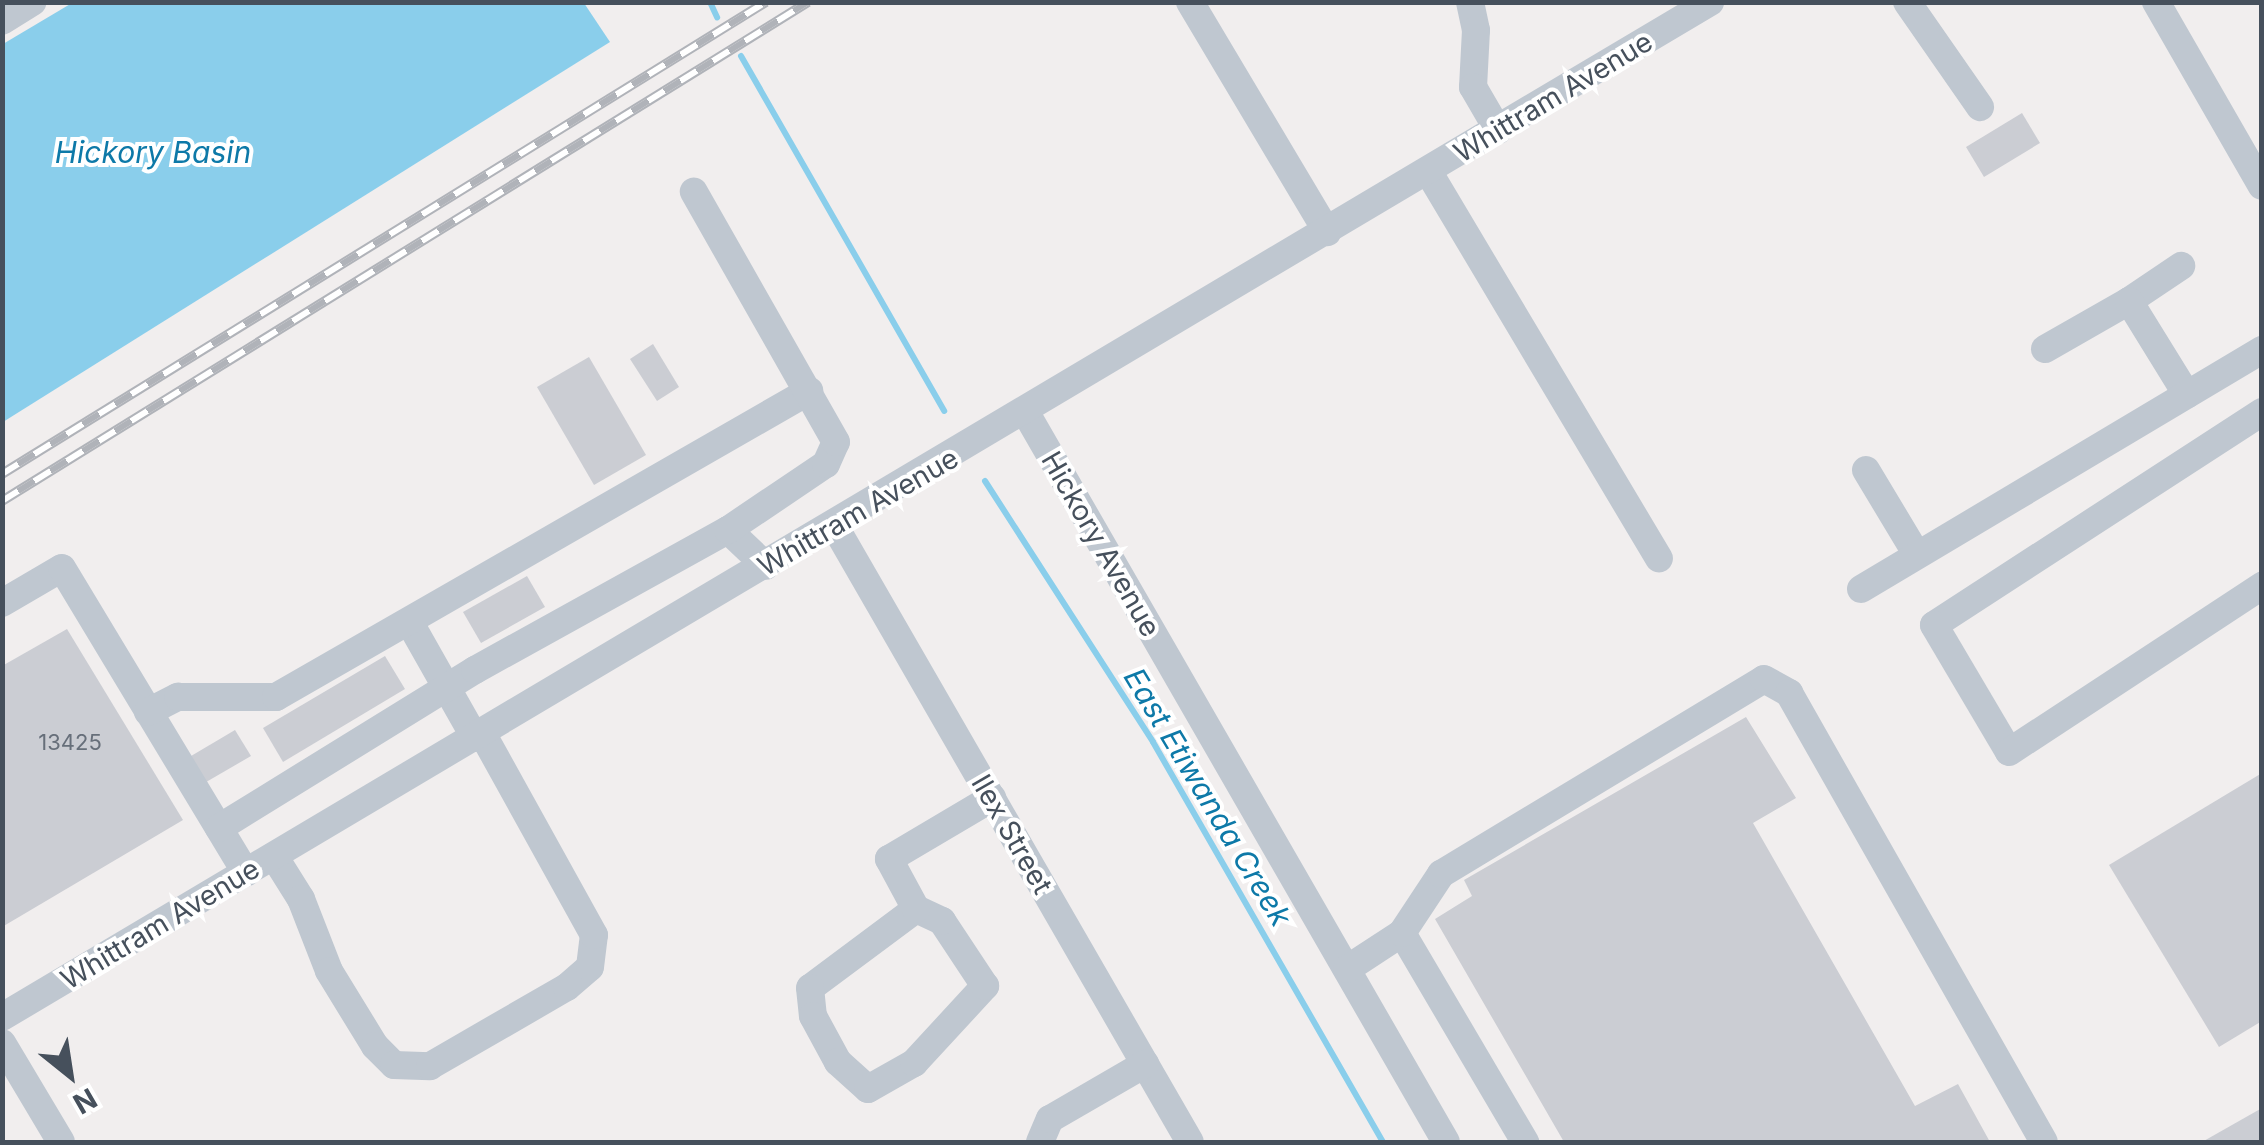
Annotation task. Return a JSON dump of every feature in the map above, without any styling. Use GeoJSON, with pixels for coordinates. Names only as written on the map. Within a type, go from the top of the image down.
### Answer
{"type":"FeatureCollection","features":[{"type":"Feature","properties":{"kind":"street"},"geometry":{"type":"LineString","coordinates":[[2,21],[34,2]]}},
{"type":"Feature","properties":{"kind":"street"},"geometry":{"type":"LineString","coordinates":[[1190,2],[1327,232]]}},
{"type":"Feature","properties":{"kind":"street"},"geometry":{"type":"LineString","coordinates":[[1470,2],[1476,30],[1474,87],[1498,130]]}},
{"type":"Feature","properties":{"kind":"street","name":"Whittram Avenue"},"geometry":{"type":"LineString","coordinates":[[2,1017],[988,436],[1710,2]]}},
{"type":"Feature","properties":{"kind":"street"},"geometry":{"type":"LineString","coordinates":[[1907,2],[1980,107]]}},
{"type":"Feature","properties":{"kind":"street"},"geometry":{"type":"LineString","coordinates":[[2156,2],[2262,186]]}},
{"type":"Feature","properties":{"kind":"street"},"geometry":{"type":"LineString","coordinates":[[1428,171],[1659,558]]}},
{"type":"Feature","properties":{"kind":"street"},"geometry":{"type":"LineString","coordinates":[[219,828],[446,690],[728,530],[826,464],[836,442],[694,192]]}},
{"type":"Feature","properties":{"kind":"street"},"geometry":{"type":"LineString","coordinates":[[2045,349],[2181,266]]}},
{"type":"Feature","properties":{"kind":"street"},"geometry":{"type":"LineString","coordinates":[[2130,300],[2186,395]]}},
{"type":"Feature","properties":{"kind":"street"},"geometry":{"type":"LineString","coordinates":[[1861,589],[2262,350]]}},
{"type":"Feature","properties":{"kind":"street"},"geometry":{"type":"LineString","coordinates":[[148,712],[178,698],[276,697],[809,391]]}},
{"type":"Feature","properties":{"kind":"street","name":"Hickory Avenue"},"geometry":{"type":"LineString","coordinates":[[1026,412],[1446,1142]]}},
{"type":"Feature","properties":{"kind":"street"},"geometry":{"type":"LineString","coordinates":[[2262,412],[1934,625],[2009,752],[2262,586]]}},
{"type":"Feature","properties":{"kind":"street"},"geometry":{"type":"LineString","coordinates":[[1866,470],[1917,555]]}},
{"type":"Feature","properties":{"kind":"street","name":"Ilex Street"},"geometry":{"type":"LineString","coordinates":[[834,525],[1190,1142]]}},
{"type":"Feature","properties":{"kind":"street"},"geometry":{"type":"LineString","coordinates":[[728,530],[766,566]]}},
{"type":"Feature","properties":{"kind":"street"},"geometry":{"type":"LineString","coordinates":[[2,603],[62,568],[246,873]]}},
{"type":"Feature","properties":{"kind":"street"},"geometry":{"type":"LineString","coordinates":[[274,856],[301,899],[329,971],[375,1046],[394,1065],[430,1066],[567,988],[590,967],[594,935],[479,736],[446,690],[410,622]]}},
{"type":"Feature","properties":{"kind":"street"},"geometry":{"type":"LineString","coordinates":[[1346,969],[1402,932],[1441,874],[1764,679],[1789,692],[2044,1142]]}},
{"type":"Feature","properties":{"kind":"street"},"geometry":{"type":"LineString","coordinates":[[916,909],[810,988],[813,1016],[838,1062],[868,1089],[914,1062],[985,986],[942,921],[916,909],[889,858],[992,798]]}},
{"type":"Feature","properties":{"kind":"street"},"geometry":{"type":"LineString","coordinates":[[1402,932],[1525,1142]]}},
{"type":"Feature","properties":{"kind":"street"},"geometry":{"type":"LineString","coordinates":[[2,1043],[61,1142]]}},
{"type":"Feature","properties":{"kind":"street"},"geometry":{"type":"LineString","coordinates":[[1040,1142],[1050,1120],[1145,1064]]}},
{"type":"Feature","properties":{"kind":"water","name":"Hickory Basin"},"geometry":{"type":"Polygon","coordinates":[[[72,3],[584,3],[610,42],[3,422],[3,44],[72,3]]]}},
{"type":"Feature","properties":{"kind":"building"},"geometry":{"type":"Polygon","coordinates":[[[2022,113],[2040,143],[1984,177],[1966,147],[2022,113]]]}},
{"type":"Feature","properties":{"kind":"building"},"geometry":{"type":"Polygon","coordinates":[[[653,344],[679,387],[657,401],[630,359],[653,344]]]}},
{"type":"Feature","properties":{"kind":"building"},"geometry":{"type":"Polygon","coordinates":[[[589,357],[646,455],[594,485],[537,387],[589,357]]]}},
{"type":"Feature","properties":{"kind":"building"},"geometry":{"type":"Polygon","coordinates":[[[527,576],[545,607],[481,643],[463,612],[527,576]]]}},
{"type":"Feature","properties":{"kind":"building"},"geometry":{"type":"Polygon","coordinates":[[[67,629],[183,820],[2,927],[2,666],[67,629]]]}},
{"type":"Feature","properties":{"kind":"building"},"geometry":{"type":"Polygon","coordinates":[[[385,656],[405,689],[283,762],[263,728],[385,656]]]}},
{"type":"Feature","properties":{"kind":"building"},"geometry":{"type":"Polygon","coordinates":[[[1746,717],[1796,798],[1753,823],[1915,1106],[1958,1084],[1990,1142],[1564,1142],[1435,919],[1472,896],[1464,880],[1746,717]]]}},
{"type":"Feature","properties":{"kind":"building"},"geometry":{"type":"Polygon","coordinates":[[[235,730],[251,756],[201,785],[186,759],[235,730]]]}},
{"type":"Feature","properties":{"kind":"building"},"geometry":{"type":"Polygon","coordinates":[[[2262,773],[2262,1021],[2219,1047],[2109,865],[2262,773]]]}},
{"type":"Feature","properties":{"kind":"building"},"geometry":{"type":"Polygon","coordinates":[[[2262,1108],[2262,1142],[2202,1142],[2262,1108]]]}},
{"type":"Feature","properties":{"kind":"waterway","name":"East Etiwanda Creek"},"geometry":{"type":"LineString","coordinates":[[710,2],[717,17]]}},
{"type":"Feature","properties":{"kind":"waterway","name":"East Etiwanda Creek"},"geometry":{"type":"LineString","coordinates":[[741,56],[944,411]]}},
{"type":"Feature","properties":{"kind":"waterway","name":"East Etiwanda Creek"},"geometry":{"type":"LineString","coordinates":[[985,481],[1153,742],[1383,1142]]}},
{"type":"Feature","properties":{"kind":"railway"},"geometry":{"type":"LineString","coordinates":[[2,474],[766,2]]}},
{"type":"Feature","properties":{"kind":"railway"},"geometry":{"type":"LineString","coordinates":[[2,501],[808,2]]}}]}
